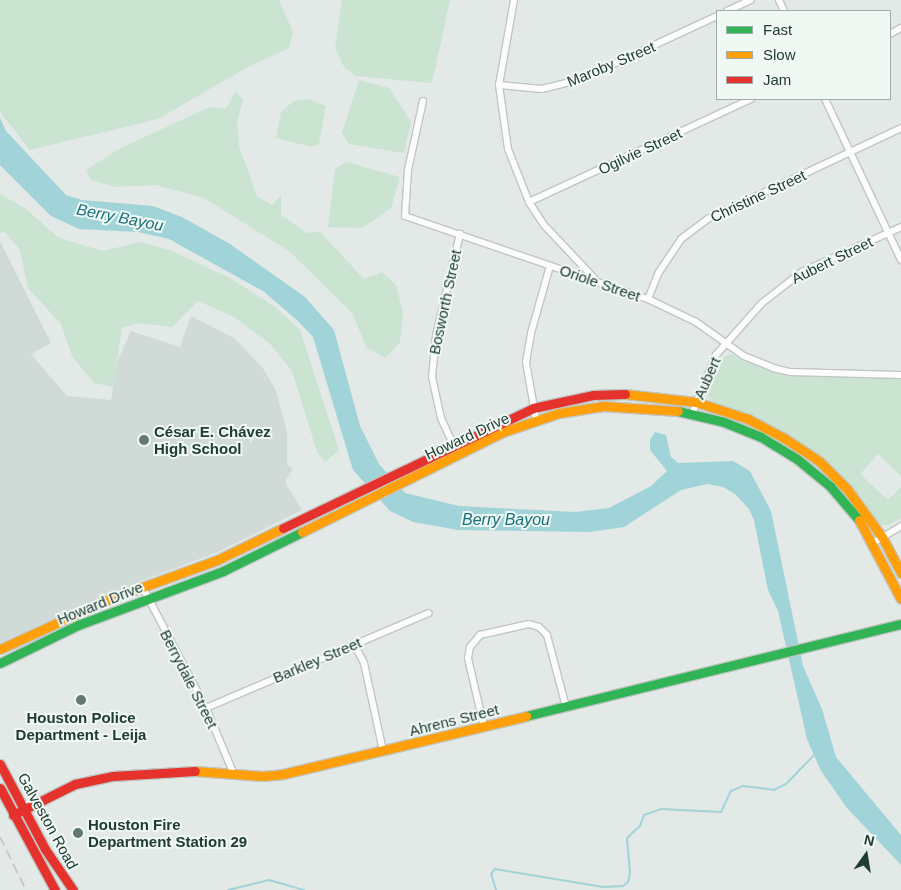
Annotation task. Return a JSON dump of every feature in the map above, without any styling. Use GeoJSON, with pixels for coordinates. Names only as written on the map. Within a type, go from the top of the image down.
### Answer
{"type":"FeatureCollection","features":[{"type":"Feature","properties":{"kind":"main road","name":"Howard Drive"},"geometry":{"type":"LineString","coordinates":[[0,649],[56,623],[217,560],[409,465],[533,408],[616,394],[696,402],[748,419],[784,438],[834,474],[882,537],[901,573]]}},
{"type":"Feature","properties":{"kind":"main road"},"geometry":{"type":"LineString","coordinates":[[616,394],[616,405]]}},
{"type":"Feature","properties":{"kind":"main road","name":"Howard Drive"},"geometry":{"type":"LineString","coordinates":[[0,664],[61,634],[148,598],[223,570],[416,475],[536,419],[583,408],[616,405],[645,406],[692,414],[744,430],[778,447],[830,486],[873,543],[901,600]]}},
{"type":"Feature","properties":{"kind":"main road"},"geometry":{"type":"LineString","coordinates":[[778,447],[784,438]]}},
{"type":"Feature","properties":{"kind":"main road"},"geometry":{"type":"LineString","coordinates":[[302,517],[308,529]]}},
{"type":"Feature","properties":{"kind":"main road"},"geometry":{"type":"LineString","coordinates":[[217,560],[223,570]]}},
{"type":"Feature","properties":{"kind":"main road"},"geometry":{"type":"LineString","coordinates":[[56,623],[61,634]]}},
{"type":"Feature","properties":{"kind":"main road","name":"Ahrens Street"},"geometry":{"type":"LineString","coordinates":[[13,814],[75,784],[113,776],[232,770],[270,776],[484,727],[901,624]]}},
{"type":"Feature","properties":{"kind":"main road","name":"Galveston Road"},"geometry":{"type":"LineString","coordinates":[[0,764],[45,849],[73,890]]}},
{"type":"Feature","properties":{"kind":"main road","name":"Galveston Road"},"geometry":{"type":"LineString","coordinates":[[0,788],[34,855],[55,890]]}},
{"type":"Feature","properties":{"kind":"main road"},"geometry":{"type":"LineString","coordinates":[[34,855],[45,849]]}},
{"type":"Feature","properties":{"kind":"street"},"geometry":{"type":"LineString","coordinates":[[514,0],[499,85],[508,149],[529,202],[560,244],[594,279]]}},
{"type":"Feature","properties":{"kind":"street"},"geometry":{"type":"LineString","coordinates":[[729,10],[751,0]]}},
{"type":"Feature","properties":{"kind":"street","name":"Maroby Street"},"geometry":{"type":"LineString","coordinates":[[499,85],[542,89],[579,80],[716,16]]}},
{"type":"Feature","properties":{"kind":"street","name":"Ogilvie Street"},"geometry":{"type":"LineString","coordinates":[[529,202],[749,100]]}},
{"type":"Feature","properties":{"kind":"street"},"geometry":{"type":"LineString","coordinates":[[825,100],[901,260]]}},
{"type":"Feature","properties":{"kind":"street","name":"Oriole Street"},"geometry":{"type":"LineString","coordinates":[[424,101],[408,170],[405,216],[648,299],[696,322],[725,344],[758,363],[791,372],[901,375]]}},
{"type":"Feature","properties":{"kind":"street","name":"Christine Street"},"geometry":{"type":"LineString","coordinates":[[648,299],[659,272],[682,239],[708,218],[901,128]]}},
{"type":"Feature","properties":{"kind":"street","name":"Aubert Street"},"geometry":{"type":"LineString","coordinates":[[725,344],[779,288],[802,272],[901,227]]}},
{"type":"Feature","properties":{"kind":"street","name":"Bosworth Street"},"geometry":{"type":"LineString","coordinates":[[458,455],[435,396],[432,356],[460,234]]}},
{"type":"Feature","properties":{"kind":"street"},"geometry":{"type":"LineString","coordinates":[[536,419],[526,362],[531,333],[550,266]]}},
{"type":"Feature","properties":{"kind":"street","name":"Aubert"},"geometry":{"type":"LineString","coordinates":[[692,414],[709,368],[725,344]]}},
{"type":"Feature","properties":{"kind":"street"},"geometry":{"type":"LineString","coordinates":[[873,543],[901,526]]}},
{"type":"Feature","properties":{"kind":"street","name":"Berrydale Street"},"geometry":{"type":"LineString","coordinates":[[143,588],[206,708],[232,770]]}},
{"type":"Feature","properties":{"kind":"street","name":"Barkley Street"},"geometry":{"type":"LineString","coordinates":[[206,708],[429,614]]}},
{"type":"Feature","properties":{"kind":"street"},"geometry":{"type":"LineString","coordinates":[[484,727],[468,658],[470,647],[480,635],[529,624],[539,627],[547,634],[566,707]]}},
{"type":"Feature","properties":{"kind":"street"},"geometry":{"type":"LineString","coordinates":[[354,644],[364,663],[383,751]]}},
{"type":"Feature","properties":{"kind":"shaded area","name":"César E. Chávez High School"},"geometry":{"type":"Polygon","coordinates":[[[0,241],[51,343],[31,354],[67,396],[111,400],[117,363],[131,331],[180,347],[191,316],[234,338],[263,368],[276,391],[287,432],[287,465],[293,468],[285,482],[302,510],[218,552],[107,594],[0,643],[0,241]]]}},
{"type":"Feature","properties":{"kind":"green space"},"geometry":{"type":"Polygon","coordinates":[[[0,0],[279,0],[293,32],[289,48],[246,68],[158,119],[30,150],[0,112],[0,0]]]}},
{"type":"Feature","properties":{"kind":"green space"},"geometry":{"type":"Polygon","coordinates":[[[342,0],[450,0],[432,83],[356,76],[344,67],[335,48],[342,0]]]}},
{"type":"Feature","properties":{"kind":"green space"},"geometry":{"type":"Polygon","coordinates":[[[359,80],[389,88],[411,122],[404,153],[349,144],[342,133],[359,80]]]}},
{"type":"Feature","properties":{"kind":"green space"},"geometry":{"type":"Polygon","coordinates":[[[236,91],[243,100],[237,122],[239,146],[257,196],[272,205],[281,195],[281,215],[307,233],[320,232],[364,279],[382,272],[396,285],[403,313],[400,342],[385,358],[366,347],[353,314],[289,251],[204,198],[156,185],[115,187],[91,180],[86,170],[121,148],[210,107],[226,109],[236,91]]]}},
{"type":"Feature","properties":{"kind":"green space"},"geometry":{"type":"Polygon","coordinates":[[[308,99],[326,106],[319,144],[312,147],[276,138],[281,112],[294,101],[308,99]]]}},
{"type":"Feature","properties":{"kind":"green space"},"geometry":{"type":"Polygon","coordinates":[[[346,162],[400,177],[391,208],[362,228],[328,227],[335,169],[346,162]]]}},
{"type":"Feature","properties":{"kind":"green space"},"geometry":{"type":"Polygon","coordinates":[[[0,194],[26,209],[59,238],[103,251],[140,242],[170,250],[230,278],[275,307],[300,330],[339,450],[325,462],[317,452],[292,371],[270,344],[234,317],[198,301],[172,327],[139,323],[122,328],[113,387],[94,383],[72,356],[61,324],[28,288],[20,250],[5,232],[0,233],[0,194]]]}},
{"type":"Feature","properties":{"kind":"green space"},"geometry":{"type":"Polygon","coordinates":[[[730,354],[777,374],[901,378],[901,476],[878,454],[860,474],[888,500],[901,487],[901,518],[889,525],[880,525],[842,477],[805,446],[767,423],[710,401],[706,389],[722,359],[730,354]]]}},
{"type":"Feature","properties":{"kind":"water","name":"Berry Bayou"},"geometry":{"type":"Polygon","coordinates":[[[0,118],[6,131],[66,195],[82,200],[153,206],[182,217],[230,244],[305,297],[334,330],[360,426],[379,464],[405,493],[459,506],[575,512],[609,508],[651,486],[667,471],[650,450],[650,440],[655,432],[666,435],[671,457],[678,463],[733,461],[750,471],[771,511],[803,666],[822,709],[836,757],[901,835],[901,865],[847,808],[821,771],[807,739],[778,611],[768,590],[754,520],[749,509],[735,494],[723,487],[707,484],[681,490],[624,527],[590,532],[458,530],[413,522],[390,511],[353,470],[313,337],[298,321],[263,291],[169,239],[138,232],[79,229],[51,216],[0,165],[0,118]]]}},
{"type":"Feature","properties":{"kind":"waterway"},"geometry":{"type":"LineString","coordinates":[[496,890],[491,874],[495,869],[604,887],[623,886],[628,882],[630,873],[627,838],[640,826],[644,815],[661,809],[721,812],[731,791],[743,786],[774,790],[786,784],[816,753]]}},
{"type":"Feature","properties":{"kind":"waterway"},"geometry":{"type":"LineString","coordinates":[[228,890],[269,880],[304,890]]}},
{"type":"Feature","properties":{"kind":"railway"},"geometry":{"type":"LineString","coordinates":[[0,837],[26,890]]}},
{"type":"Feature","properties":{"kind":"traffic: fast"},"geometry":{"type":"LineString","coordinates":[[678,411],[724,422],[761,437],[797,459],[830,486],[859,520]]}},
{"type":"Feature","properties":{"kind":"traffic: fast"},"geometry":{"type":"LineString","coordinates":[[0,663],[78,625],[223,571],[302,532]]}},
{"type":"Feature","properties":{"kind":"traffic: fast"},"geometry":{"type":"LineString","coordinates":[[526,716],[901,624]]}},
{"type":"Feature","properties":{"kind":"traffic: slow"},"geometry":{"type":"LineString","coordinates":[[625,394],[696,402],[748,419],[784,438],[819,461],[847,489],[882,537],[901,573]]}},
{"type":"Feature","properties":{"kind":"traffic: slow"},"geometry":{"type":"LineString","coordinates":[[302,532],[503,432],[559,413],[603,406],[678,411]]}},
{"type":"Feature","properties":{"kind":"traffic: slow"},"geometry":{"type":"LineString","coordinates":[[859,520],[901,599]]}},
{"type":"Feature","properties":{"kind":"traffic: slow"},"geometry":{"type":"LineString","coordinates":[[0,649],[107,600],[217,560],[283,528]]}},
{"type":"Feature","properties":{"kind":"traffic: slow"},"geometry":{"type":"LineString","coordinates":[[195,771],[262,776],[283,774],[526,716]]}},
{"type":"Feature","properties":{"kind":"traffic: jam"},"geometry":{"type":"LineString","coordinates":[[283,528],[533,408],[593,395],[625,394]]}},
{"type":"Feature","properties":{"kind":"traffic: jam"},"geometry":{"type":"LineString","coordinates":[[0,764],[45,849],[73,890]]}},
{"type":"Feature","properties":{"kind":"traffic: jam"},"geometry":{"type":"LineString","coordinates":[[13,815],[75,784],[113,776],[195,771]]}},
{"type":"Feature","properties":{"kind":"traffic: jam"},"geometry":{"type":"LineString","coordinates":[[0,788],[55,890]]}},
{"type":"Feature","properties":{"kind":"place","name":"César E. Chávez High School"},"geometry":{"type":"Point","coordinates":[144,440]}},
{"type":"Feature","properties":{"kind":"place","name":"Houston Police Department - Leija"},"geometry":{"type":"Point","coordinates":[81,700]}},
{"type":"Feature","properties":{"kind":"place","name":"Houston Fire Department Station 29"},"geometry":{"type":"Point","coordinates":[78,833]}}]}
